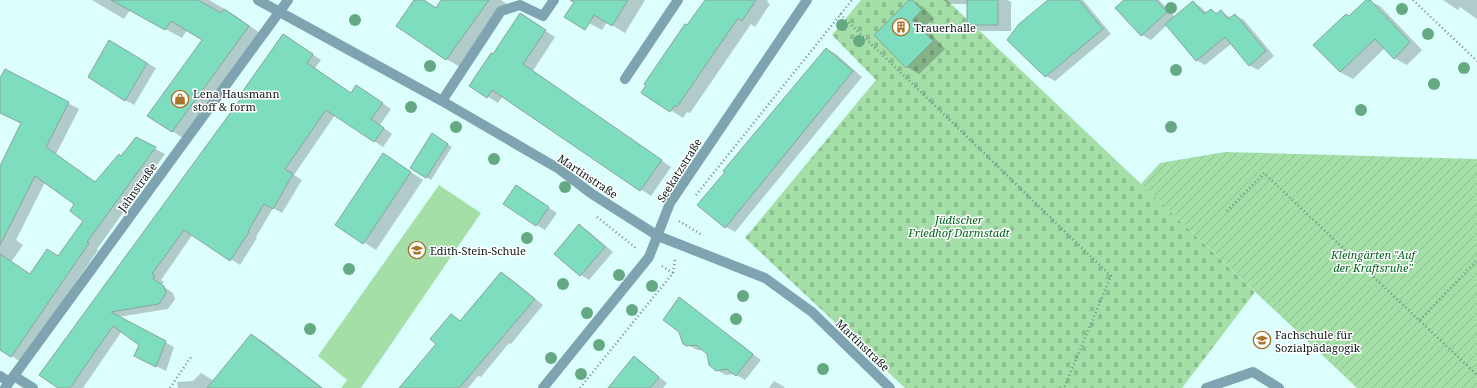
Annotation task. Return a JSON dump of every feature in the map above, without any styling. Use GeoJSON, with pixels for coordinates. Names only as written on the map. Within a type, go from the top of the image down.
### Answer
{"type":"FeatureCollection","features":[{"type":"Feature","properties":{"kind":"street","name":"Martinstraße"},"geometry":{"type":"LineString","coordinates":[[258,0],[279,13],[442,101],[559,169],[592,194],[658,236],[765,278],[812,312],[890,388]]}},
{"type":"Feature","properties":{"kind":"street","name":"Jahnstraße"},"geometry":{"type":"LineString","coordinates":[[9,382],[288,0]]}},
{"type":"Feature","properties":{"kind":"street"},"geometry":{"type":"LineString","coordinates":[[442,101],[501,11],[520,4],[543,16],[554,0]]}},
{"type":"Feature","properties":{"kind":"street"},"geometry":{"type":"LineString","coordinates":[[625,79],[678,0]]}},
{"type":"Feature","properties":{"kind":"street","name":"Seekatzstraße"},"geometry":{"type":"LineString","coordinates":[[543,388],[649,257],[670,203],[807,0]]}},
{"type":"Feature","properties":{"kind":"street"},"geometry":{"type":"LineString","coordinates":[[1206,388],[1253,372],[1279,388]]}},
{"type":"Feature","properties":{"kind":"street"},"geometry":{"type":"LineString","coordinates":[[0,376],[9,382],[33,388]]}},
{"type":"Feature","properties":{"kind":"path"},"geometry":{"type":"LineString","coordinates":[[691,201],[852,0]]}},
{"type":"Feature","properties":{"kind":"path"},"geometry":{"type":"LineString","coordinates":[[1413,0],[1477,61]]}},
{"type":"Feature","properties":{"kind":"path"},"geometry":{"type":"LineString","coordinates":[[840,14],[1111,276],[1064,388]]}},
{"type":"Feature","properties":{"kind":"path"},"geometry":{"type":"LineString","coordinates":[[1227,211],[1264,173],[1477,375]]}},
{"type":"Feature","properties":{"kind":"path"},"geometry":{"type":"LineString","coordinates":[[676,225],[676,220],[681,214]]}},
{"type":"Feature","properties":{"kind":"path"},"geometry":{"type":"LineString","coordinates":[[580,388],[673,273],[675,260]]}},
{"type":"Feature","properties":{"kind":"path"},"geometry":{"type":"LineString","coordinates":[[1420,320],[1477,260]]}},
{"type":"Feature","properties":{"kind":"path"},"geometry":{"type":"LineString","coordinates":[[660,264],[673,273]]}},
{"type":"Feature","properties":{"kind":"path"},"geometry":{"type":"LineString","coordinates":[[170,388],[191,357]]}},
{"type":"Feature","properties":{"kind":"green space","name":"Jüdischer Friedhof Darmstadt"},"geometry":{"type":"Polygon","coordinates":[[[861,0],[947,0],[1255,292],[1182,388],[905,388],[745,238],[876,80],[832,35],[861,0]]]}},
{"type":"Feature","properties":{"kind":"green space","name":"Kleingärten \"Auf der Kraftsruhe\""},"geometry":{"type":"Polygon","coordinates":[[[1225,152],[1477,159],[1477,388],[1357,388],[1141,184],[1160,163],[1225,152]]]}},
{"type":"Feature","properties":{"kind":"green space"},"geometry":{"type":"Polygon","coordinates":[[[439,185],[481,213],[361,388],[341,388],[347,380],[318,356],[439,185]]]}},
{"type":"Feature","properties":{"kind":"building"},"geometry":{"type":"Polygon","coordinates":[[[111,0],[198,0],[221,13],[224,9],[249,26],[172,132],[147,116],[202,40],[171,21],[165,30],[111,0]]]}},
{"type":"Feature","properties":{"kind":"building"},"geometry":{"type":"Polygon","coordinates":[[[414,0],[424,0],[436,8],[441,0],[489,0],[446,60],[396,26],[414,0]]]}},
{"type":"Feature","properties":{"kind":"building"},"geometry":{"type":"Polygon","coordinates":[[[570,0],[628,0],[612,26],[594,15],[585,30],[564,17],[574,2],[570,0]]]}},
{"type":"Feature","properties":{"kind":"building"},"geometry":{"type":"Polygon","coordinates":[[[705,0],[756,0],[742,21],[738,18],[677,107],[675,105],[670,112],[641,93],[646,85],[644,84],[685,24],[687,25],[705,0]]]}},
{"type":"Feature","properties":{"kind":"building","name":"Trauerhalle"},"geometry":{"type":"Polygon","coordinates":[[[909,0],[912,0],[922,10],[912,20],[933,41],[906,68],[874,35],[909,0]]]}},
{"type":"Feature","properties":{"kind":"building"},"geometry":{"type":"Polygon","coordinates":[[[967,0],[998,0],[998,25],[967,25],[967,0]]]}},
{"type":"Feature","properties":{"kind":"building"},"geometry":{"type":"Polygon","coordinates":[[[1048,0],[1079,0],[1103,29],[1045,77],[1007,40],[1019,24],[1048,0]]]}},
{"type":"Feature","properties":{"kind":"building"},"geometry":{"type":"Polygon","coordinates":[[[1124,0],[1156,0],[1167,12],[1141,36],[1115,8],[1124,0]]]}},
{"type":"Feature","properties":{"kind":"building"},"geometry":{"type":"Polygon","coordinates":[[[1366,0],[1370,0],[1410,42],[1394,59],[1375,39],[1340,72],[1313,45],[1346,14],[1349,16],[1366,0]]]}},
{"type":"Feature","properties":{"kind":"building"},"geometry":{"type":"Polygon","coordinates":[[[1193,1],[1204,14],[1211,9],[1216,14],[1221,10],[1228,19],[1235,14],[1266,51],[1249,66],[1225,37],[1196,61],[1165,24],[1193,1]]]}},
{"type":"Feature","properties":{"kind":"building"},"geometry":{"type":"Polygon","coordinates":[[[520,13],[546,30],[523,64],[662,160],[640,191],[492,90],[487,98],[469,86],[491,53],[493,54],[520,13]]]}},
{"type":"Feature","properties":{"kind":"building"},"geometry":{"type":"Polygon","coordinates":[[[283,34],[313,54],[307,63],[351,93],[356,85],[383,103],[371,119],[384,128],[374,142],[326,110],[285,169],[293,174],[273,209],[264,204],[248,231],[249,232],[230,261],[184,230],[152,274],[155,276],[153,279],[164,286],[166,293],[159,304],[111,312],[166,341],[156,367],[134,356],[139,345],[113,326],[70,388],[58,388],[39,375],[242,97],[240,95],[283,34]]]}},
{"type":"Feature","properties":{"kind":"building"},"geometry":{"type":"Polygon","coordinates":[[[109,40],[147,63],[125,101],[88,77],[109,40]]]}},
{"type":"Feature","properties":{"kind":"building"},"geometry":{"type":"Polygon","coordinates":[[[826,48],[853,71],[725,228],[697,205],[725,172],[723,171],[826,48]]]}},
{"type":"Feature","properties":{"kind":"building"},"geometry":{"type":"Polygon","coordinates":[[[5,69],[69,102],[46,147],[95,182],[119,154],[121,156],[136,137],[156,147],[87,242],[89,243],[11,357],[0,350],[0,254],[30,274],[47,249],[58,256],[83,221],[70,211],[74,204],[35,176],[0,245],[0,166],[21,123],[0,113],[0,78],[5,69]]]}},
{"type":"Feature","properties":{"kind":"building"},"geometry":{"type":"Polygon","coordinates":[[[432,133],[448,144],[426,178],[410,168],[432,133]]]}},
{"type":"Feature","properties":{"kind":"building"},"geometry":{"type":"Polygon","coordinates":[[[383,153],[411,172],[363,244],[335,225],[383,153]]]}},
{"type":"Feature","properties":{"kind":"building"},"geometry":{"type":"Polygon","coordinates":[[[516,185],[549,207],[536,226],[503,204],[516,185]]]}},
{"type":"Feature","properties":{"kind":"building"},"geometry":{"type":"Polygon","coordinates":[[[579,224],[605,247],[580,276],[554,254],[579,224]]]}},
{"type":"Feature","properties":{"kind":"building"},"geometry":{"type":"Polygon","coordinates":[[[501,272],[535,299],[459,388],[399,388],[436,344],[430,339],[451,314],[460,321],[501,272]]]}},
{"type":"Feature","properties":{"kind":"building"},"geometry":{"type":"Polygon","coordinates":[[[679,297],[753,354],[736,376],[727,369],[716,371],[709,365],[707,354],[696,345],[687,346],[683,344],[679,332],[663,320],[679,297]]]}},
{"type":"Feature","properties":{"kind":"building"},"geometry":{"type":"Polygon","coordinates":[[[251,334],[322,388],[207,388],[251,334]]]}},
{"type":"Feature","properties":{"kind":"building"},"geometry":{"type":"Polygon","coordinates":[[[634,356],[659,377],[650,388],[608,388],[634,356]]]}},
{"type":"Feature","properties":{"kind":"place","name":"Trauerhalle"},"geometry":{"type":"Point","coordinates":[901,27]}},
{"type":"Feature","properties":{"kind":"place","name":"Lena Hausmann stoff & form"},"geometry":{"type":"Point","coordinates":[180,99]}},
{"type":"Feature","properties":{"kind":"place","name":"Edith-Stein-Schule"},"geometry":{"type":"Point","coordinates":[417,250]}},
{"type":"Feature","properties":{"kind":"place","name":"Fachschule für Sozialpädagogik"},"geometry":{"type":"Point","coordinates":[1262,340]}}]}
